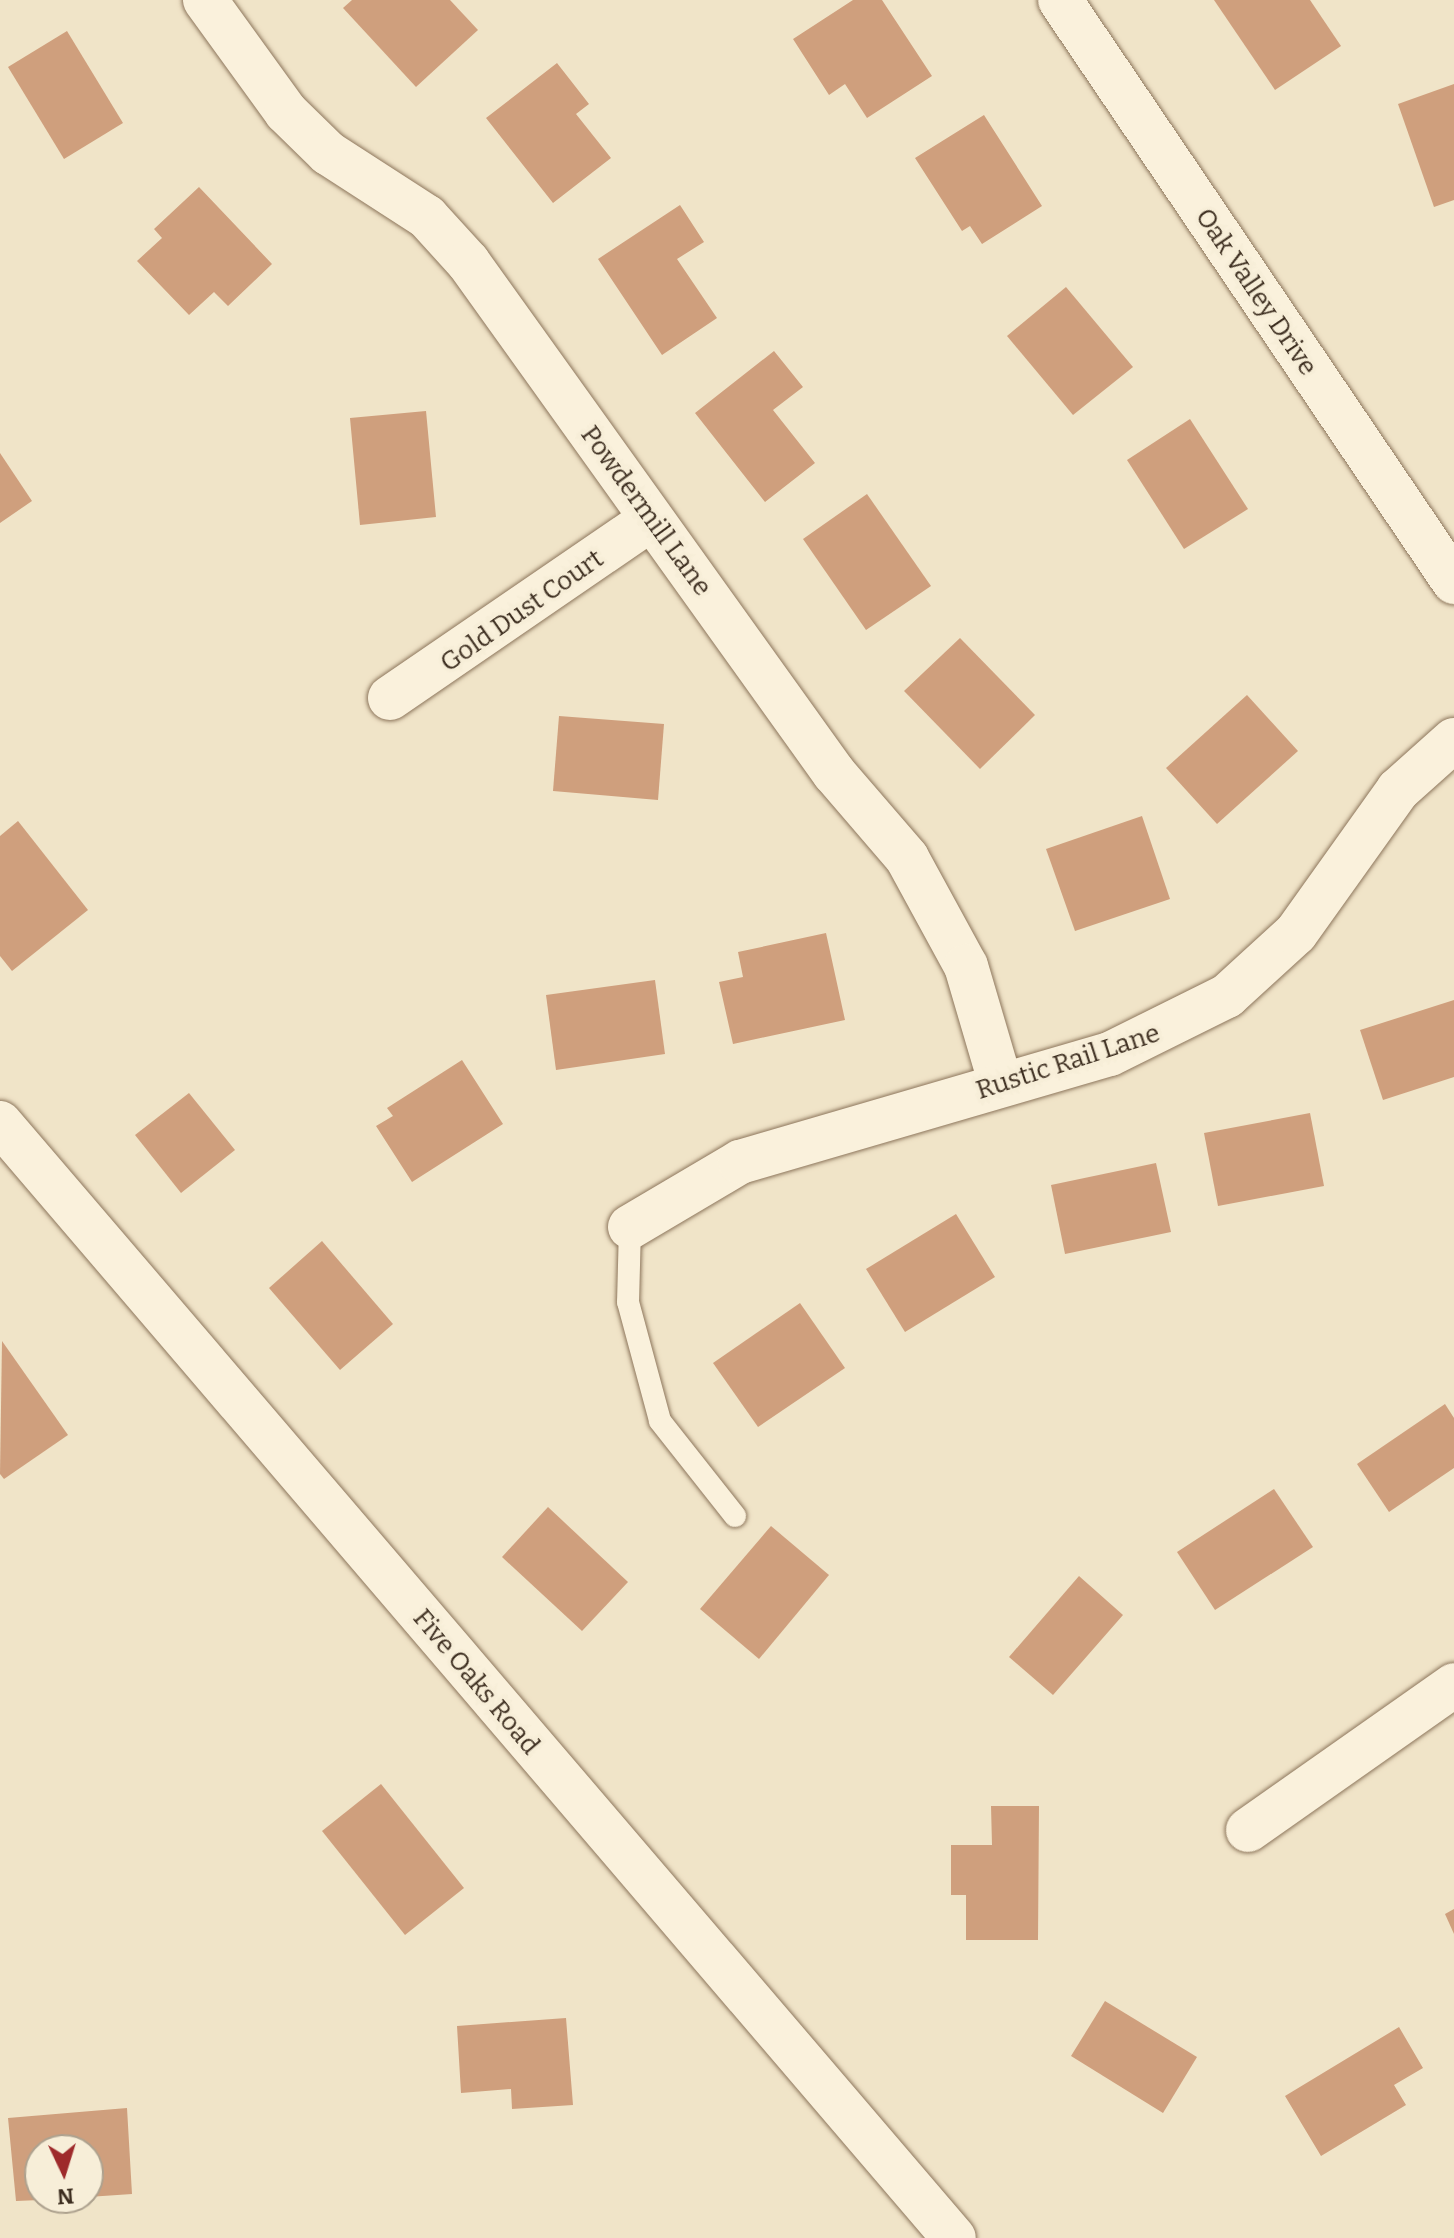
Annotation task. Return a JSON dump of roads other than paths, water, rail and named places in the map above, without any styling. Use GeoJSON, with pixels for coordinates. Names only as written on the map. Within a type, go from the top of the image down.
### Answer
{"type":"FeatureCollection","features":[{"type":"Feature","properties":{"kind":"street","name":"Powdermill Lane"},"geometry":{"type":"LineString","coordinates":[[205,0],[286,112],[328,153],[446,234],[651,519],[942,911],[1001,1085]]}},
{"type":"Feature","properties":{"kind":"street","name":"Oak Valley Drive"},"geometry":{"type":"LineString","coordinates":[[1060,0],[1454,582]]}},
{"type":"Feature","properties":{"kind":"street","name":"Gold Dust Court"},"geometry":{"type":"LineString","coordinates":[[390,698],[651,519]]}},
{"type":"Feature","properties":{"kind":"street","name":"Rustic Rail Lane"},"geometry":{"type":"LineString","coordinates":[[630,1227],[740,1162],[1110,1054],[1227,996],[1296,933],[1398,790],[1454,740]]}},
{"type":"Feature","properties":{"kind":"street","name":"Five Oaks Road"},"geometry":{"type":"LineString","coordinates":[[0,1123],[954,2238]]}},
{"type":"Feature","properties":{"kind":"street"},"geometry":{"type":"LineString","coordinates":[[1248,1830],[1454,1685]]}},
{"type":"Feature","properties":{"kind":"lane"},"geometry":{"type":"LineString","coordinates":[[630,1227],[628,1302],[660,1421],[735,1516]]}}]}
